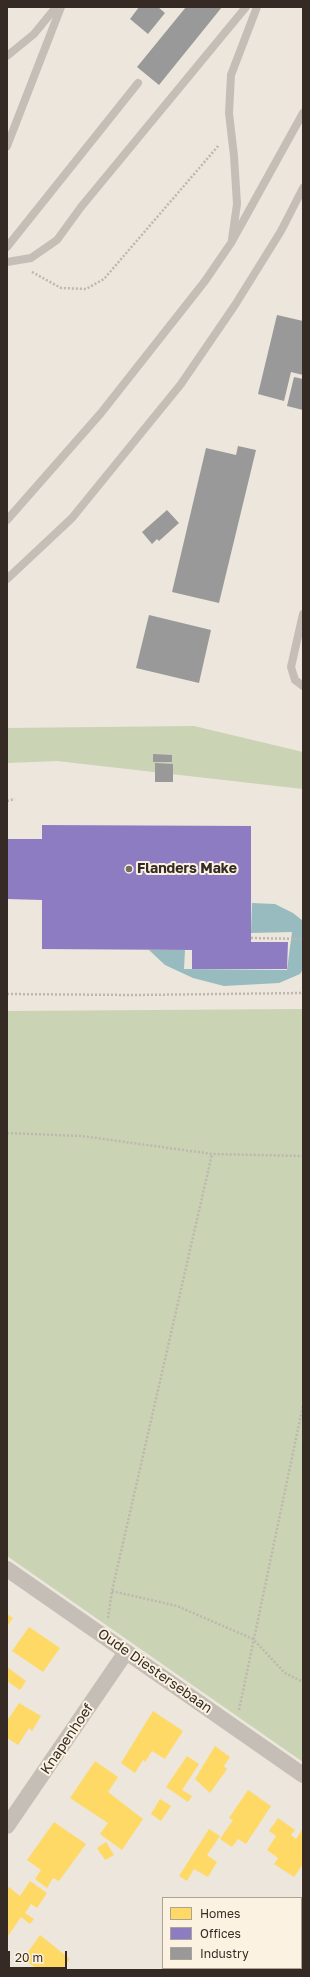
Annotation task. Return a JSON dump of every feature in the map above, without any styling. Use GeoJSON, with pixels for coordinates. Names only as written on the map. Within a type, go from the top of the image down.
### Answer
{"type":"FeatureCollection","features":[{"type":"Feature","properties":{"kind":"street","name":"Oude Diestersebaan"},"geometry":{"type":"LineString","coordinates":[[7,1569],[303,1775]]}},
{"type":"Feature","properties":{"kind":"street","name":"Knapenhoef"},"geometry":{"type":"LineString","coordinates":[[7,1826],[126,1652]]}},
{"type":"Feature","properties":{"kind":"lane"},"geometry":{"type":"LineString","coordinates":[[7,56],[34,34],[56,7]]}},
{"type":"Feature","properties":{"kind":"lane"},"geometry":{"type":"LineString","coordinates":[[7,146],[61,7]]}},
{"type":"Feature","properties":{"kind":"lane"},"geometry":{"type":"LineString","coordinates":[[10,262],[31,258],[57,240],[81,207],[246,7]]}},
{"type":"Feature","properties":{"kind":"lane"},"geometry":{"type":"LineString","coordinates":[[231,243],[237,204],[229,113],[231,75],[258,7]]}},
{"type":"Feature","properties":{"kind":"lane"},"geometry":{"type":"LineString","coordinates":[[7,247],[138,83]]}},
{"type":"Feature","properties":{"kind":"lane"},"geometry":{"type":"LineString","coordinates":[[7,520],[101,413],[205,281],[231,243],[303,113]]}},
{"type":"Feature","properties":{"kind":"lane"},"geometry":{"type":"LineString","coordinates":[[7,579],[72,518],[181,384],[235,305],[281,231],[303,188]]}},
{"type":"Feature","properties":{"kind":"lane"},"geometry":{"type":"LineString","coordinates":[[303,614],[291,667],[295,680],[303,686]]}},
{"type":"Feature","properties":{"kind":"path"},"geometry":{"type":"LineString","coordinates":[[10,262],[61,288],[86,289],[104,279],[231,131]]}},
{"type":"Feature","properties":{"kind":"path"},"geometry":{"type":"LineString","coordinates":[[7,801],[15,799]]}},
{"type":"Feature","properties":{"kind":"path"},"geometry":{"type":"LineString","coordinates":[[251,938],[303,939]]}},
{"type":"Feature","properties":{"kind":"path"},"geometry":{"type":"LineString","coordinates":[[7,994],[134,995],[303,992]]}},
{"type":"Feature","properties":{"kind":"path"},"geometry":{"type":"LineString","coordinates":[[7,1132],[82,1136],[212,1154],[303,1156]]}},
{"type":"Feature","properties":{"kind":"path"},"geometry":{"type":"LineString","coordinates":[[106,1638],[112,1591],[212,1154]]}},
{"type":"Feature","properties":{"kind":"path"},"geometry":{"type":"LineString","coordinates":[[235,1727],[303,1405]]}},
{"type":"Feature","properties":{"kind":"path"},"geometry":{"type":"LineString","coordinates":[[112,1591],[177,1606],[253,1639],[285,1673],[303,1682]]}},
{"type":"Feature","properties":{"kind":"green space"},"geometry":{"type":"Polygon","coordinates":[[[194,726],[303,752],[303,789],[57,761],[7,763],[7,728],[194,726]]]}},
{"type":"Feature","properties":{"kind":"green space"},"geometry":{"type":"Polygon","coordinates":[[[303,1009],[303,1762],[7,1556],[7,1011],[303,1009]]]}},
{"type":"Feature","properties":{"kind":"water"},"geometry":{"type":"Polygon","coordinates":[[[252,903],[275,904],[293,913],[303,921],[303,969],[300,974],[279,983],[224,986],[193,978],[165,965],[149,950],[185,950],[184,969],[287,970],[292,932],[251,933],[252,903]]]}},
{"type":"Feature","properties":{"kind":"building: Homes"},"geometry":{"type":"Polygon","coordinates":[[[7,1614],[13,1618],[7,1626],[7,1614]]]}},
{"type":"Feature","properties":{"kind":"building: Homes"},"geometry":{"type":"Polygon","coordinates":[[[29,1627],[60,1648],[43,1672],[12,1651],[29,1627]]]}},
{"type":"Feature","properties":{"kind":"building: Homes"},"geometry":{"type":"Polygon","coordinates":[[[7,1667],[26,1681],[20,1690],[7,1681],[7,1667]]]}},
{"type":"Feature","properties":{"kind":"building: Homes"},"geometry":{"type":"Polygon","coordinates":[[[19,1703],[41,1716],[32,1731],[29,1728],[18,1745],[7,1738],[7,1721],[19,1703]]]}},
{"type":"Feature","properties":{"kind":"building: Homes"},"geometry":{"type":"Polygon","coordinates":[[[153,1711],[183,1731],[165,1759],[152,1751],[145,1762],[143,1760],[135,1773],[121,1763],[153,1711]]]}},
{"type":"Feature","properties":{"kind":"building: Homes"},"geometry":{"type":"Polygon","coordinates":[[[215,1746],[230,1757],[224,1766],[227,1769],[210,1793],[195,1779],[215,1746]]]}},
{"type":"Feature","properties":{"kind":"building: Homes"},"geometry":{"type":"Polygon","coordinates":[[[187,1756],[199,1764],[182,1790],[192,1796],[188,1802],[166,1787],[187,1756]]]}},
{"type":"Feature","properties":{"kind":"building: Homes"},"geometry":{"type":"Polygon","coordinates":[[[95,1761],[118,1777],[108,1792],[143,1819],[122,1850],[100,1834],[108,1823],[70,1798],[95,1761]]]}},
{"type":"Feature","properties":{"kind":"building: Homes"},"geometry":{"type":"Polygon","coordinates":[[[248,1790],[271,1806],[246,1844],[238,1839],[232,1847],[220,1839],[233,1820],[229,1818],[248,1790]]]}},
{"type":"Feature","properties":{"kind":"building: Homes"},"geometry":{"type":"Polygon","coordinates":[[[160,1799],[171,1806],[161,1821],[151,1814],[160,1799]]]}},
{"type":"Feature","properties":{"kind":"building: Homes"},"geometry":{"type":"Polygon","coordinates":[[[278,1818],[295,1830],[291,1835],[296,1839],[303,1828],[303,1864],[294,1877],[274,1864],[278,1858],[267,1850],[276,1836],[269,1831],[278,1818]]]}},
{"type":"Feature","properties":{"kind":"building: Homes"},"geometry":{"type":"Polygon","coordinates":[[[54,1822],[86,1844],[59,1881],[53,1878],[47,1888],[35,1879],[41,1870],[27,1860],[54,1822]]]}},
{"type":"Feature","properties":{"kind":"building: Homes"},"geometry":{"type":"Polygon","coordinates":[[[209,1829],[220,1836],[207,1855],[217,1862],[208,1877],[194,1869],[187,1881],[179,1876],[209,1829]]]}},
{"type":"Feature","properties":{"kind":"building: Homes"},"geometry":{"type":"Polygon","coordinates":[[[106,1842],[114,1855],[105,1860],[97,1848],[106,1842]]]}},
{"type":"Feature","properties":{"kind":"building: Homes"},"geometry":{"type":"Polygon","coordinates":[[[30,1881],[47,1893],[37,1908],[31,1904],[25,1913],[34,1919],[30,1924],[21,1917],[8,1936],[7,1890],[9,1887],[20,1896],[30,1881]]]}},
{"type":"Feature","properties":{"kind":"building: Homes"},"geometry":{"type":"Polygon","coordinates":[[[40,1935],[70,1959],[62,1970],[39,1970],[23,1959],[40,1935]]]}},
{"type":"Feature","properties":{"kind":"building: Homes"},"geometry":{"type":"Polygon","coordinates":[[[248,1969],[262,1969],[262,1970],[248,1969]]]}},
{"type":"Feature","properties":{"kind":"building: Offices","name":"Flanders Make"},"geometry":{"type":"Polygon","coordinates":[[[42,825],[251,826],[251,942],[288,942],[287,969],[192,969],[192,950],[42,949],[42,900],[7,899],[7,839],[42,839],[42,825]]]}},
{"type":"Feature","properties":{"kind":"building: Industry"},"geometry":{"type":"Polygon","coordinates":[[[139,7],[158,7],[165,13],[148,34],[130,19],[139,7]]]}},
{"type":"Feature","properties":{"kind":"building: Industry"},"geometry":{"type":"Polygon","coordinates":[[[186,7],[222,7],[159,85],[137,67],[186,7]]]}},
{"type":"Feature","properties":{"kind":"building: Industry"},"geometry":{"type":"Polygon","coordinates":[[[277,315],[303,321],[303,375],[291,372],[284,401],[258,394],[277,315]]]}},
{"type":"Feature","properties":{"kind":"building: Industry"},"geometry":{"type":"Polygon","coordinates":[[[294,377],[303,379],[303,410],[287,406],[294,377]]]}},
{"type":"Feature","properties":{"kind":"building: Industry"},"geometry":{"type":"Polygon","coordinates":[[[238,446],[256,450],[219,603],[172,592],[206,448],[236,455],[238,446]]]}},
{"type":"Feature","properties":{"kind":"building: Industry"},"geometry":{"type":"Polygon","coordinates":[[[167,510],[179,523],[159,541],[157,539],[152,544],[142,532],[167,510]]]}},
{"type":"Feature","properties":{"kind":"building: Industry"},"geometry":{"type":"Polygon","coordinates":[[[149,615],[211,630],[199,683],[136,668],[149,615]]]}},
{"type":"Feature","properties":{"kind":"building: Industry"},"geometry":{"type":"Polygon","coordinates":[[[153,754],[172,755],[172,762],[153,762],[153,754]]]}},
{"type":"Feature","properties":{"kind":"building: Industry"},"geometry":{"type":"Polygon","coordinates":[[[155,763],[173,764],[173,782],[155,782],[155,763]]]}},
{"type":"Feature","properties":{"kind":"place","name":"Flanders Make"},"geometry":{"type":"Point","coordinates":[129,869]}}]}
